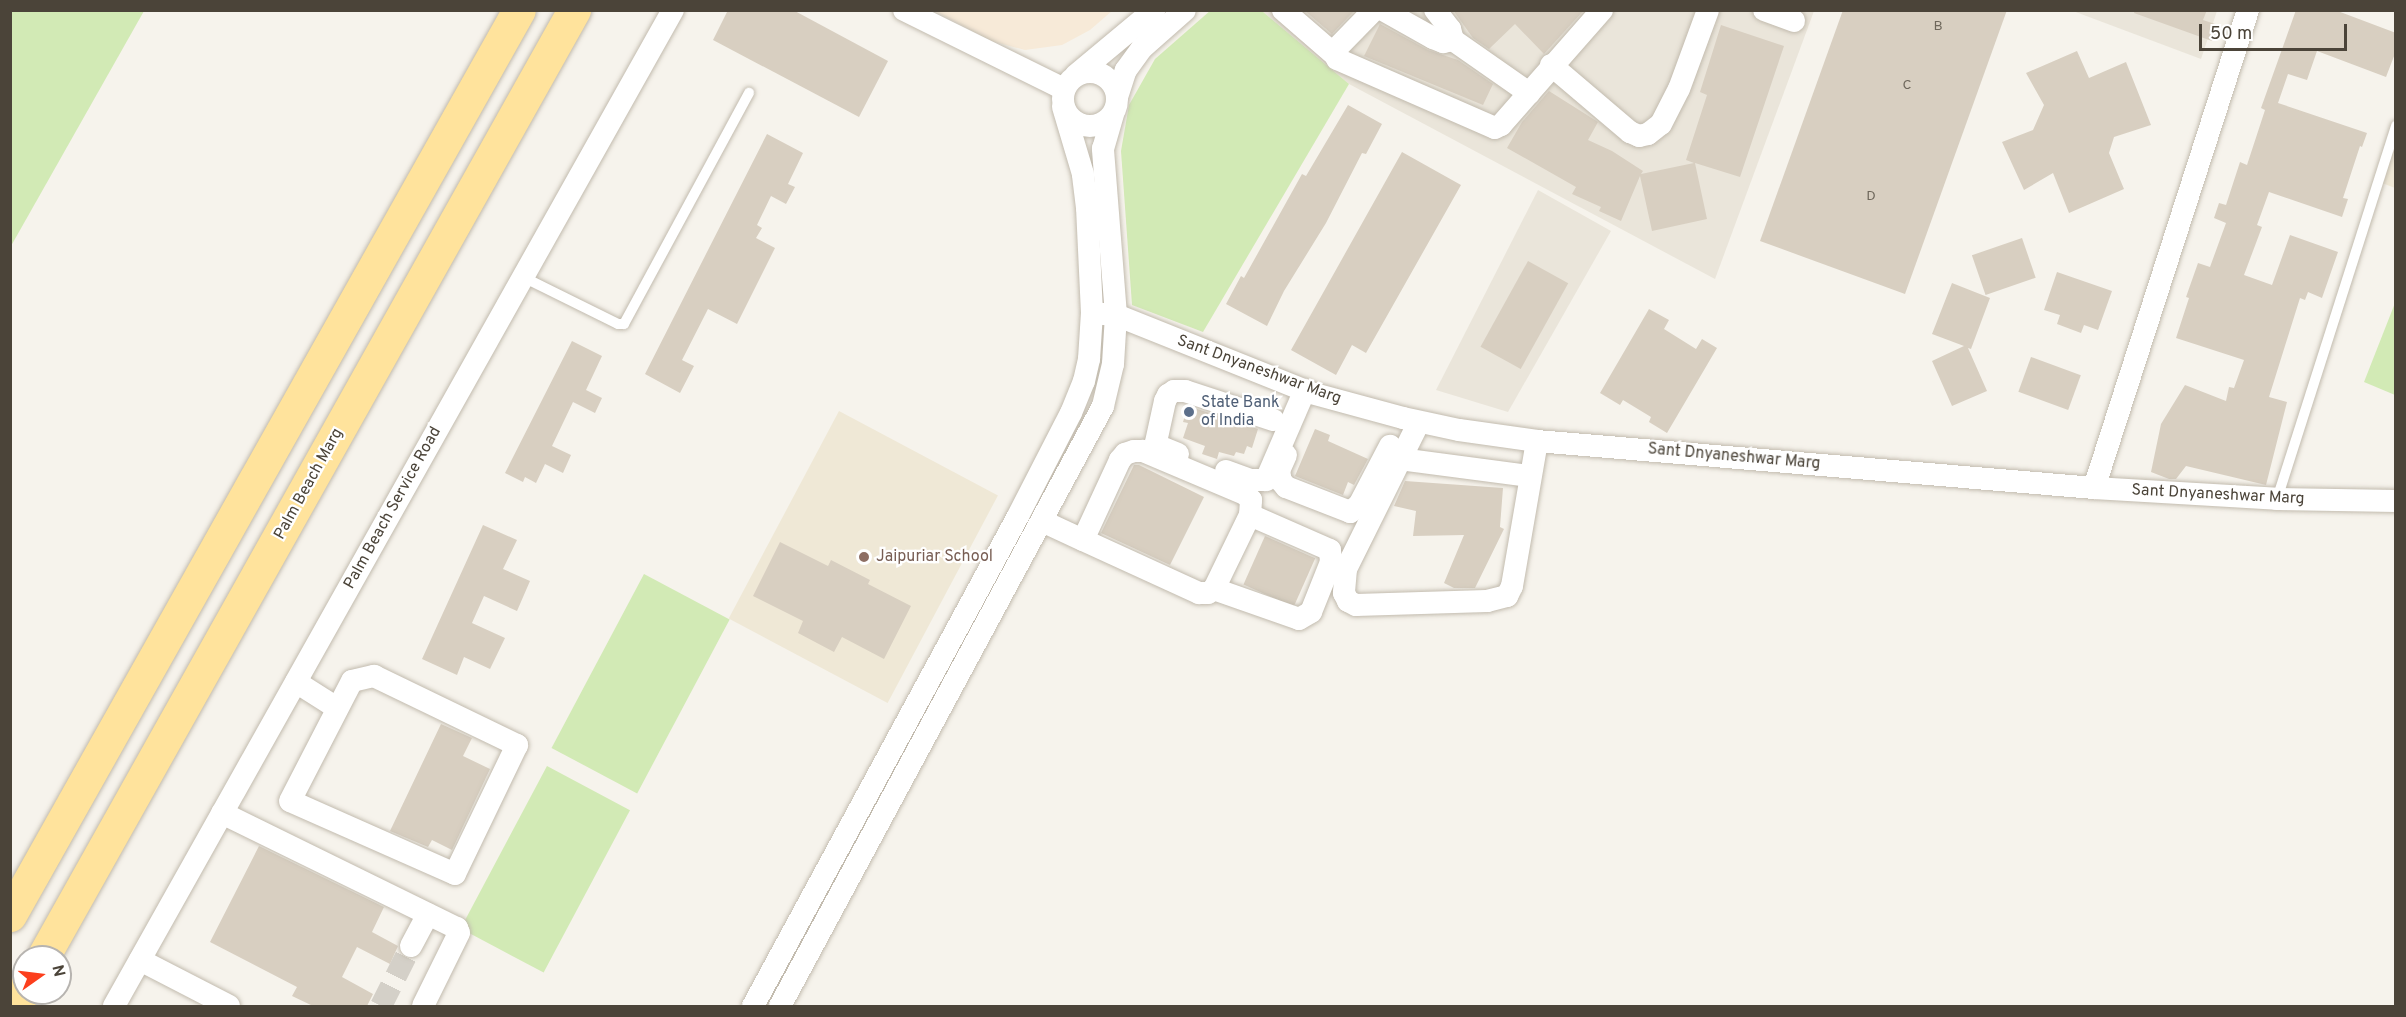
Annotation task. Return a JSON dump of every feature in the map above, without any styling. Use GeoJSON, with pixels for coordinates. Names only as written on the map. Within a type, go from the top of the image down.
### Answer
{"type":"FeatureCollection","features":[{"type":"Feature","properties":{"kind":"main road"},"geometry":{"type":"LineString","coordinates":[[10,915],[519,10]]}},
{"type":"Feature","properties":{"kind":"main road","name":"Palm Beach Marg"},"geometry":{"type":"LineString","coordinates":[[50,945],[574,10]]}},
{"type":"Feature","properties":{"kind":"street","name":"Palm Beach Service Road"},"geometry":{"type":"LineString","coordinates":[[114,1006],[673,10]]}},
{"type":"Feature","properties":{"kind":"street"},"geometry":{"type":"LineString","coordinates":[[904,10],[1067,91]]}},
{"type":"Feature","properties":{"kind":"street"},"geometry":{"type":"LineString","coordinates":[[1067,91],[1154,10]]}},
{"type":"Feature","properties":{"kind":"street"},"geometry":{"type":"LineString","coordinates":[[780,1006],[1103,406],[1113,364],[1116,315],[1103,148],[1126,70],[1142,48],[1185,10]]}},
{"type":"Feature","properties":{"kind":"street"},"geometry":{"type":"LineString","coordinates":[[1283,10],[1335,55],[1337,60],[1495,128],[1501,125],[1551,65],[1602,10]]}},
{"type":"Feature","properties":{"kind":"street"},"geometry":{"type":"LineString","coordinates":[[1335,55],[1336,49],[1374,10]]}},
{"type":"Feature","properties":{"kind":"street"},"geometry":{"type":"LineString","coordinates":[[1383,10],[1443,42],[1453,40]]}},
{"type":"Feature","properties":{"kind":"street"},"geometry":{"type":"LineString","coordinates":[[1435,10],[1450,29],[1453,40],[1529,93]]}},
{"type":"Feature","properties":{"kind":"street"},"geometry":{"type":"LineString","coordinates":[[1551,65],[1630,132],[1639,136],[1648,134],[1661,124],[1679,89],[1708,10]]}},
{"type":"Feature","properties":{"kind":"street"},"geometry":{"type":"LineString","coordinates":[[1764,10],[1794,21]]}},
{"type":"Feature","properties":{"kind":"street"},"geometry":{"type":"LineString","coordinates":[[2094,488],[2248,10]]}},
{"type":"Feature","properties":{"kind":"street"},"geometry":{"type":"LineString","coordinates":[[1083,72],[1102,75],[1109,80],[1115,106],[1107,121],[1090,127],[1073,122],[1067,91],[1083,72]]}},
{"type":"Feature","properties":{"kind":"street"},"geometry":{"type":"LineString","coordinates":[[753,1006],[1071,413],[1084,381],[1089,359],[1092,313],[1087,208],[1067,91]]}},
{"type":"Feature","properties":{"kind":"street","name":"Sant Dnyaneshwar Marg"},"geometry":{"type":"LineString","coordinates":[[1092,313],[1116,315],[1308,392],[1411,420],[1459,430],[1537,441],[2094,488],[2277,500],[2396,501]]}},
{"type":"Feature","properties":{"kind":"street"},"geometry":{"type":"LineString","coordinates":[[1273,420],[1185,391],[1174,392],[1168,395],[1165,401],[1156,442],[1158,447],[1251,480],[1266,480],[1308,392]]}},
{"type":"Feature","properties":{"kind":"street"},"geometry":{"type":"LineString","coordinates":[[1308,392],[1279,471],[1281,481],[1286,487],[1342,511],[1350,512],[1359,505],[1411,420]]}},
{"type":"Feature","properties":{"kind":"street"},"geometry":{"type":"LineString","coordinates":[[1411,420],[1400,459],[1346,569],[1344,593],[1348,601],[1356,605],[1487,601],[1507,596],[1512,586],[1537,441]]}},
{"type":"Feature","properties":{"kind":"street"},"geometry":{"type":"LineString","coordinates":[[1454,466],[1459,430]]}},
{"type":"Feature","properties":{"kind":"street"},"geometry":{"type":"LineString","coordinates":[[1083,540],[1120,460],[1125,454],[1143,451],[1245,494],[1251,500],[1250,515],[1214,589]]}},
{"type":"Feature","properties":{"kind":"street"},"geometry":{"type":"LineString","coordinates":[[1400,459],[1530,476]]}},
{"type":"Feature","properties":{"kind":"street"},"geometry":{"type":"LineString","coordinates":[[1042,521],[1199,593],[1214,589],[1299,619],[1311,612],[1330,562],[1330,550],[1250,515]]}},
{"type":"Feature","properties":{"kind":"street"},"geometry":{"type":"LineString","coordinates":[[374,676],[517,746],[455,874],[290,801],[337,708],[352,681],[374,676]]}},
{"type":"Feature","properties":{"kind":"street"},"geometry":{"type":"LineString","coordinates":[[296,682],[337,708]]}},
{"type":"Feature","properties":{"kind":"street"},"geometry":{"type":"LineString","coordinates":[[222,813],[457,928],[459,933],[423,1006]]}},
{"type":"Feature","properties":{"kind":"street"},"geometry":{"type":"LineString","coordinates":[[411,946],[428,914]]}},
{"type":"Feature","properties":{"kind":"street"},"geometry":{"type":"LineString","coordinates":[[140,960],[229,1006]]}},
{"type":"Feature","properties":{"kind":"lane"},"geometry":{"type":"LineString","coordinates":[[523,277],[618,324],[624,324],[749,93]]}},
{"type":"Feature","properties":{"kind":"lane"},"geometry":{"type":"LineString","coordinates":[[2277,500],[2396,125]]}},
{"type":"Feature","properties":{"kind":"shaded area"},"geometry":{"type":"Polygon","coordinates":[[[935,11],[1112,11],[1090,30],[1062,45],[1025,50],[991,41],[935,11]]]}},
{"type":"Feature","properties":{"kind":"shaded area"},"geometry":{"type":"Polygon","coordinates":[[[1262,11],[1814,11],[1715,279],[1349,84],[1262,11]]]}},
{"type":"Feature","properties":{"kind":"shaded area"},"geometry":{"type":"Polygon","coordinates":[[[2073,11],[2217,11],[2201,59],[2073,11]]]}},
{"type":"Feature","properties":{"kind":"shaded area"},"geometry":{"type":"Polygon","coordinates":[[[2395,140],[2395,188],[2382,183],[2395,140]]]}},
{"type":"Feature","properties":{"kind":"shaded area"},"geometry":{"type":"Polygon","coordinates":[[[1538,190],[1611,231],[1508,412],[1436,390],[1538,190]]]}},
{"type":"Feature","properties":{"kind":"shaded area","name":"Jaipuriar School"},"geometry":{"type":"Polygon","coordinates":[[[839,411],[998,496],[888,703],[729,618],[839,411]]]}},
{"type":"Feature","properties":{"kind":"green space"},"geometry":{"type":"Polygon","coordinates":[[[1211,10],[1262,11],[1349,84],[1203,332],[1132,305],[1121,151],[1129,105],[1155,59],[1211,10]]]}},
{"type":"Feature","properties":{"kind":"green space"},"geometry":{"type":"Polygon","coordinates":[[[10,11],[144,11],[11,246],[10,11]]]}},
{"type":"Feature","properties":{"kind":"green space"},"geometry":{"type":"Polygon","coordinates":[[[2395,303],[2396,395],[2364,382],[2395,303]]]}},
{"type":"Feature","properties":{"kind":"green space"},"geometry":{"type":"Polygon","coordinates":[[[644,574],[730,620],[637,793],[552,748],[644,574]]]}},
{"type":"Feature","properties":{"kind":"green space"},"geometry":{"type":"Polygon","coordinates":[[[547,766],[630,810],[544,973],[461,928],[547,766]]]}},
{"type":"Feature","properties":{"kind":"building"},"geometry":{"type":"Polygon","coordinates":[[[728,10],[793,10],[888,61],[859,117],[713,40],[728,10]]]}},
{"type":"Feature","properties":{"kind":"building"},"geometry":{"type":"Polygon","coordinates":[[[1304,10],[1355,10],[1332,34],[1304,10]]]}},
{"type":"Feature","properties":{"kind":"building"},"geometry":{"type":"Polygon","coordinates":[[[1453,10],[1584,10],[1544,54],[1515,24],[1489,49],[1473,38],[1453,10]]]}},
{"type":"Feature","properties":{"kind":"building"},"geometry":{"type":"Polygon","coordinates":[[[1843,10],[2007,10],[1905,294],[1760,241],[1843,10]]]}},
{"type":"Feature","properties":{"kind":"building"},"geometry":{"type":"Polygon","coordinates":[[[2135,10],[2207,10],[2203,20],[2218,25],[2212,41],[2134,13],[2135,10]]]}},
{"type":"Feature","properties":{"kind":"building"},"geometry":{"type":"Polygon","coordinates":[[[2296,10],[2335,10],[2396,33],[2396,51],[2386,77],[2317,51],[2307,80],[2288,74],[2278,103],[2367,133],[2362,147],[2360,146],[2343,198],[2348,199],[2342,217],[2269,192],[2257,225],[2262,227],[2244,275],[2272,285],[2290,235],[2338,252],[2322,298],[2308,292],[2305,300],[2300,298],[2269,397],[2287,402],[2266,485],[2186,466],[2176,479],[2169,479],[2151,472],[2161,424],[2185,385],[2226,401],[2229,387],[2234,388],[2244,360],[2176,338],[2189,298],[2186,297],[2198,263],[2210,267],[2226,223],[2214,218],[2219,203],[2226,205],[2240,162],[2247,165],[2265,110],[2261,108],[2296,10]]]}},
{"type":"Feature","properties":{"kind":"building"},"geometry":{"type":"Polygon","coordinates":[[[1380,24],[1428,50],[1458,60],[1493,84],[1483,105],[1364,56],[1380,24]]]}},
{"type":"Feature","properties":{"kind":"building"},"geometry":{"type":"Polygon","coordinates":[[[1721,25],[1784,46],[1740,177],[1695,163],[1707,219],[1652,231],[1640,176],[1621,221],[1599,211],[1601,207],[1572,194],[1576,187],[1507,148],[1522,122],[1549,91],[1598,122],[1588,140],[1612,151],[1643,171],[1641,174],[1694,163],[1686,160],[1707,95],[1700,92],[1721,25]]]}},
{"type":"Feature","properties":{"kind":"building"},"geometry":{"type":"Polygon","coordinates":[[[2077,51],[2089,78],[2126,62],[2151,125],[2114,137],[2109,153],[2124,189],[2069,213],[2053,173],[2024,190],[2002,142],[2033,130],[2044,105],[2026,73],[2077,51]]]}},
{"type":"Feature","properties":{"kind":"building"},"geometry":{"type":"Polygon","coordinates":[[[1348,105],[1382,124],[1366,154],[1362,153],[1326,223],[1284,291],[1267,326],[1226,304],[1241,276],[1244,278],[1302,174],[1306,176],[1348,105]]]}},
{"type":"Feature","properties":{"kind":"building"},"geometry":{"type":"Polygon","coordinates":[[[767,134],[803,153],[788,184],[795,187],[786,204],[771,196],[757,225],[762,228],[756,238],[775,248],[737,324],[708,309],[682,360],[694,366],[680,393],[645,374],[767,134]]]}},
{"type":"Feature","properties":{"kind":"building"},"geometry":{"type":"Polygon","coordinates":[[[1402,152],[1461,185],[1366,353],[1352,345],[1336,375],[1291,350],[1402,152]]]}},
{"type":"Feature","properties":{"kind":"building"},"geometry":{"type":"Polygon","coordinates":[[[2022,238],[2036,278],[1986,295],[1972,255],[2022,238]]]}},
{"type":"Feature","properties":{"kind":"building"},"geometry":{"type":"Polygon","coordinates":[[[1528,261],[1568,283],[1521,369],[1480,347],[1528,261]]]}},
{"type":"Feature","properties":{"kind":"building"},"geometry":{"type":"Polygon","coordinates":[[[2057,272],[2112,291],[2098,330],[2084,325],[2081,333],[2057,324],[2060,315],[2044,310],[2057,272]]]}},
{"type":"Feature","properties":{"kind":"building"},"geometry":{"type":"Polygon","coordinates":[[[1952,283],[1990,298],[1971,349],[1968,348],[1987,391],[1952,406],[1932,361],[1964,346],[1932,334],[1952,283]]]}},
{"type":"Feature","properties":{"kind":"building"},"geometry":{"type":"Polygon","coordinates":[[[1649,309],[1669,320],[1664,329],[1696,349],[1702,339],[1717,348],[1667,433],[1649,422],[1651,417],[1623,400],[1620,405],[1600,393],[1649,309]]]}},
{"type":"Feature","properties":{"kind":"building"},"geometry":{"type":"Polygon","coordinates":[[[572,341],[602,356],[586,390],[602,398],[595,413],[573,402],[552,446],[571,455],[563,473],[545,464],[536,483],[525,477],[523,482],[505,473],[572,341]]]}},
{"type":"Feature","properties":{"kind":"building"},"geometry":{"type":"Polygon","coordinates":[[[2031,357],[2081,375],[2068,410],[2018,392],[2031,357]]]}},
{"type":"Feature","properties":{"kind":"building"},"geometry":{"type":"Polygon","coordinates":[[[1188,406],[1258,429],[1252,448],[1247,446],[1244,454],[1236,452],[1234,456],[1219,452],[1217,459],[1202,454],[1205,446],[1183,438],[1188,423],[1183,422],[1188,406]]]}},
{"type":"Feature","properties":{"kind":"building"},"geometry":{"type":"Polygon","coordinates":[[[1315,429],[1330,435],[1328,441],[1368,459],[1354,485],[1348,482],[1343,495],[1295,476],[1315,429]]]}},
{"type":"Feature","properties":{"kind":"building"},"geometry":{"type":"Polygon","coordinates":[[[1134,465],[1139,465],[1204,497],[1170,565],[1101,533],[1134,465]]]}},
{"type":"Feature","properties":{"kind":"building"},"geometry":{"type":"Polygon","coordinates":[[[1405,481],[1503,488],[1500,527],[1504,529],[1475,588],[1454,588],[1444,583],[1464,535],[1413,536],[1416,511],[1394,506],[1405,481]]]}},
{"type":"Feature","properties":{"kind":"building"},"geometry":{"type":"Polygon","coordinates":[[[483,525],[517,540],[503,569],[530,581],[517,611],[484,596],[472,623],[505,638],[490,669],[464,657],[457,675],[422,659],[483,525]]]}},
{"type":"Feature","properties":{"kind":"building"},"geometry":{"type":"Polygon","coordinates":[[[1265,536],[1315,558],[1294,607],[1243,584],[1265,536]]]}},
{"type":"Feature","properties":{"kind":"building"},"geometry":{"type":"Polygon","coordinates":[[[780,542],[828,566],[831,560],[870,580],[868,584],[911,606],[884,659],[842,637],[834,652],[798,633],[803,621],[753,596],[780,542]]]}},
{"type":"Feature","properties":{"kind":"building"},"geometry":{"type":"Polygon","coordinates":[[[441,724],[472,738],[463,756],[490,769],[452,850],[432,840],[428,847],[390,831],[441,724]]]}},
{"type":"Feature","properties":{"kind":"building"},"geometry":{"type":"Polygon","coordinates":[[[259,846],[384,907],[372,932],[398,946],[390,964],[357,947],[342,977],[373,994],[367,1006],[313,1006],[292,996],[297,987],[210,942],[259,846]]]}},
{"type":"Feature","properties":{"kind":"tunnel"},"geometry":{"type":"LineString","coordinates":[[381,1006],[411,946]]}},
{"type":"Feature","properties":{"kind":"place","name":"State Bank of India"},"geometry":{"type":"Point","coordinates":[1189,412]}},
{"type":"Feature","properties":{"kind":"place","name":"Jaipuriar School"},"geometry":{"type":"Point","coordinates":[864,557]}}]}
